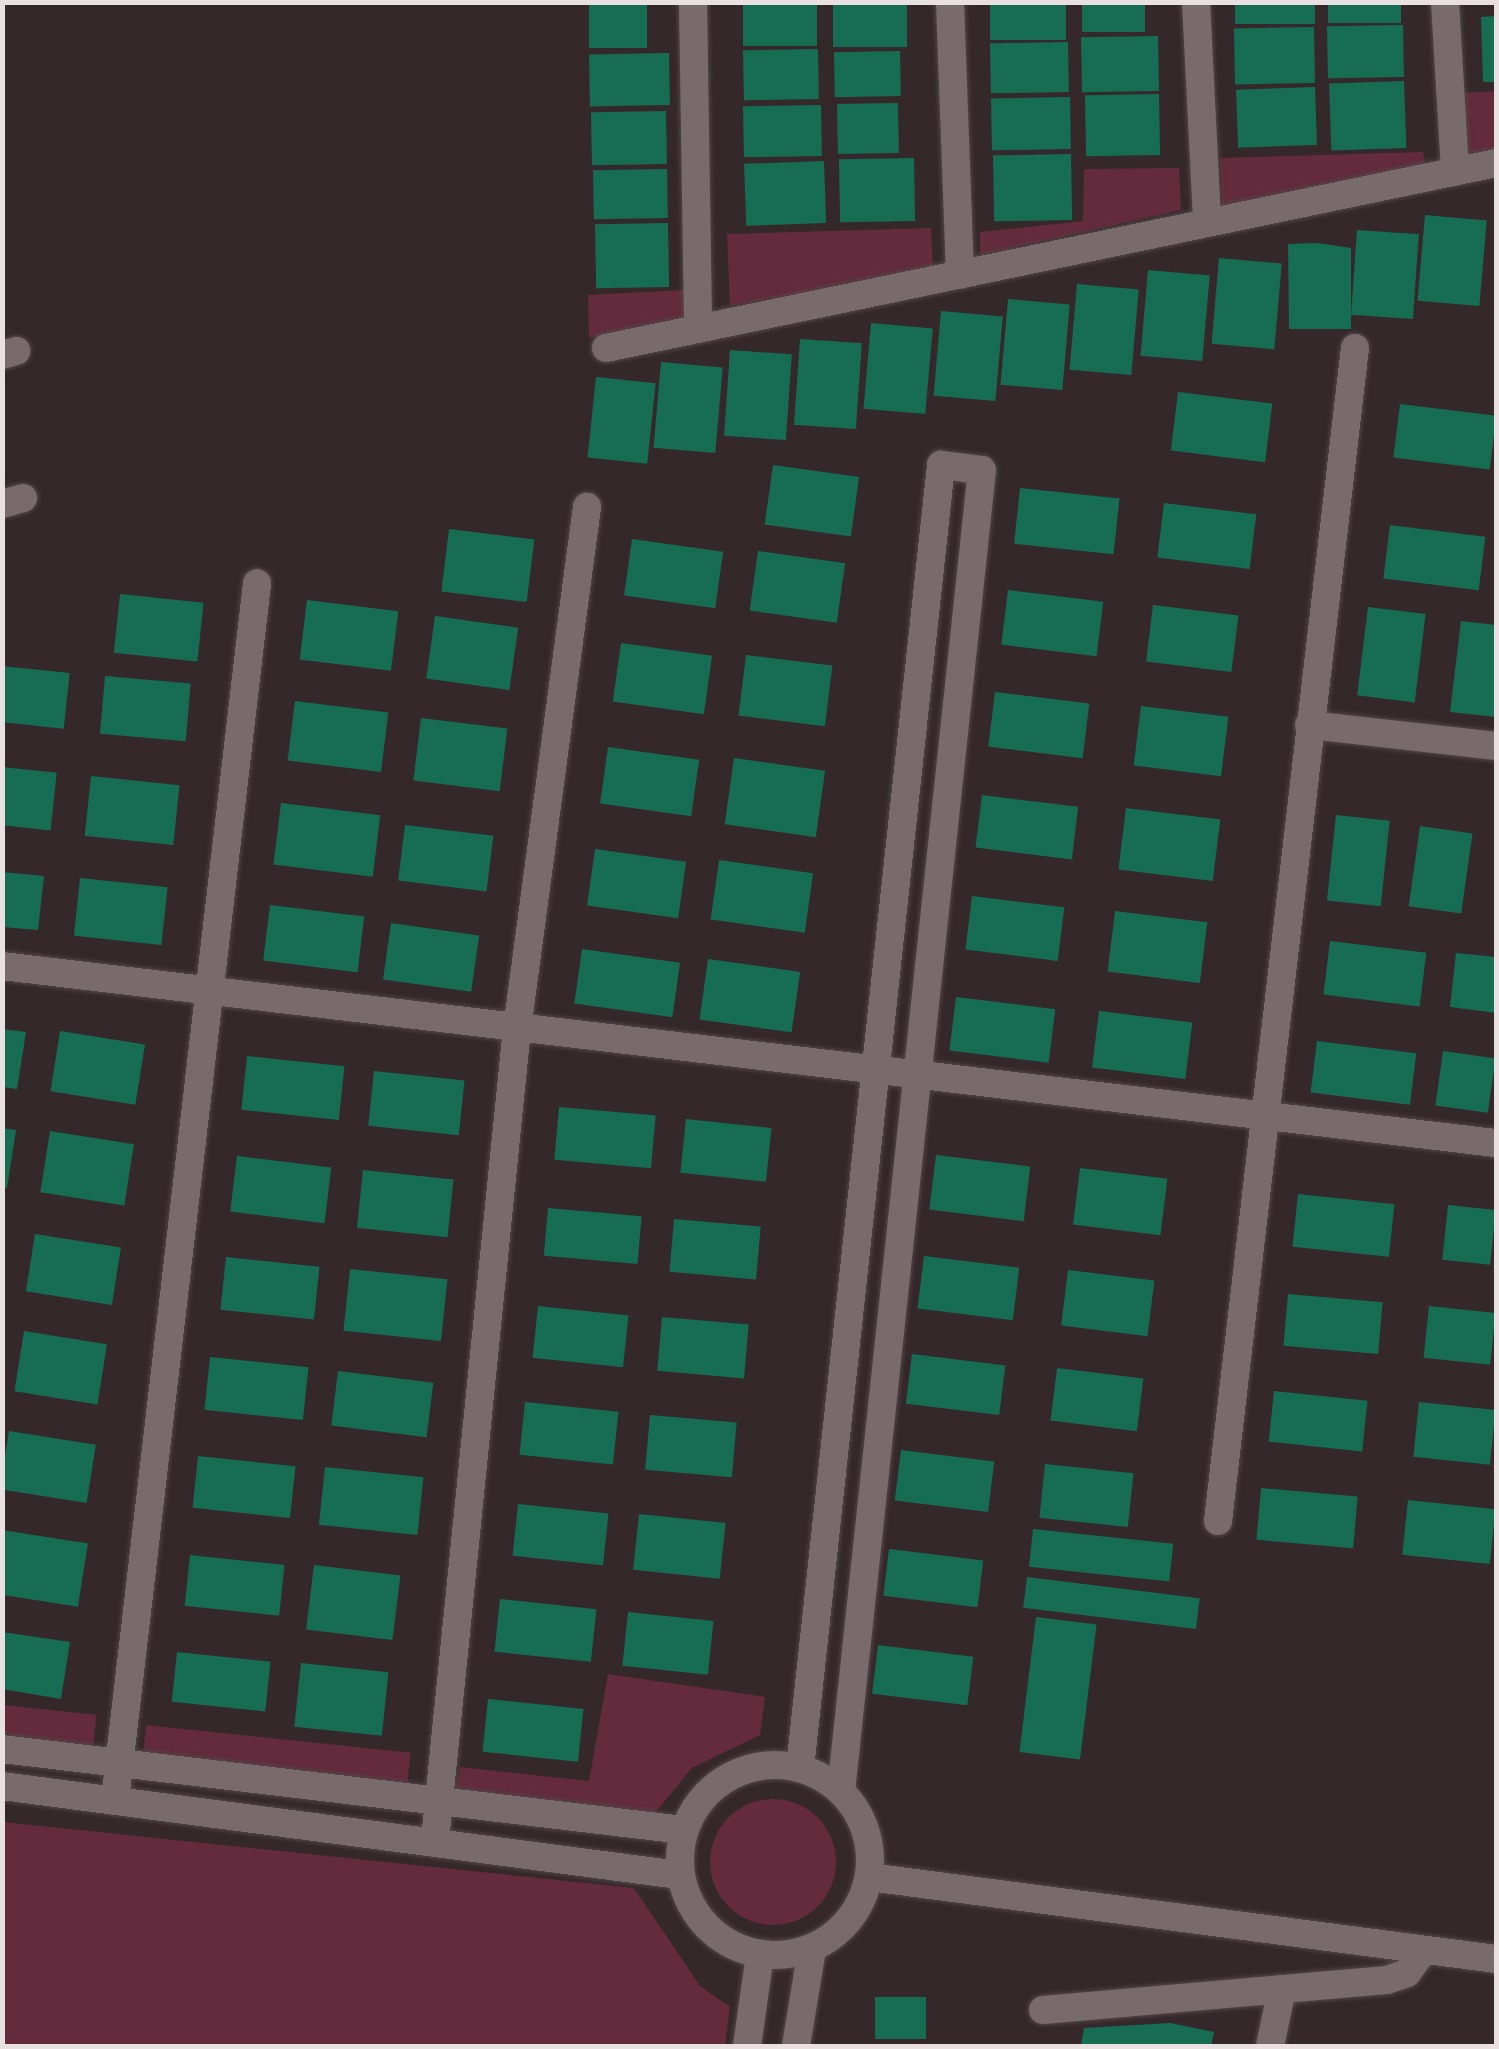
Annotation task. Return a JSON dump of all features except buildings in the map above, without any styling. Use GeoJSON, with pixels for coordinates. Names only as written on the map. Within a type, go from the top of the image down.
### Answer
{"type":"FeatureCollection","features":[{"type":"Feature","properties":{"kind":"street"},"geometry":{"type":"LineString","coordinates":[[694,2],[698,329]]}},
{"type":"Feature","properties":{"kind":"street"},"geometry":{"type":"LineString","coordinates":[[950,2],[960,275]]}},
{"type":"Feature","properties":{"kind":"street"},"geometry":{"type":"LineString","coordinates":[[1196,2],[1207,221]]}},
{"type":"Feature","properties":{"kind":"street"},"geometry":{"type":"LineString","coordinates":[[1444,2],[1455,172]]}},
{"type":"Feature","properties":{"kind":"street"},"geometry":{"type":"LineString","coordinates":[[606,348],[1496,163]]}},
{"type":"Feature","properties":{"kind":"street"},"geometry":{"type":"LineString","coordinates":[[1218,1521],[1260,1119],[1354,348]]}},
{"type":"Feature","properties":{"kind":"street"},"geometry":{"type":"LineString","coordinates":[[800,1768],[942,465],[982,470],[841,1791]]}},
{"type":"Feature","properties":{"kind":"street"},"geometry":{"type":"LineString","coordinates":[[435,1840],[517,1028],[586,507]]}},
{"type":"Feature","properties":{"kind":"street"},"geometry":{"type":"LineString","coordinates":[[116,1800],[117,1763],[206,991],[257,583]]}},
{"type":"Feature","properties":{"kind":"street"},"geometry":{"type":"LineString","coordinates":[[1309,725],[1496,746]]}},
{"type":"Feature","properties":{"kind":"street"},"geometry":{"type":"LineString","coordinates":[[2,966],[1260,1119],[1496,1143]]}},
{"type":"Feature","properties":{"kind":"street"},"geometry":{"type":"LineString","coordinates":[[2,1749],[438,1804],[683,1830]]}},
{"type":"Feature","properties":{"kind":"street"},"geometry":{"type":"LineString","coordinates":[[800,1768],[841,1791],[865,1831],[870,1877],[859,1907],[812,1949],[760,1955],[722,1941],[693,1912],[679,1875],[683,1830],[709,1790],[738,1775],[800,1768]]}},
{"type":"Feature","properties":{"kind":"street"},"geometry":{"type":"LineString","coordinates":[[2,1786],[679,1875]]}},
{"type":"Feature","properties":{"kind":"street"},"geometry":{"type":"LineString","coordinates":[[870,1877],[1422,1952],[1496,1958]]}},
{"type":"Feature","properties":{"kind":"street"},"geometry":{"type":"LineString","coordinates":[[796,2046],[812,1949]]}},
{"type":"Feature","properties":{"kind":"street"},"geometry":{"type":"LineString","coordinates":[[1042,2010],[1387,1980],[1407,1973],[1422,1952]]}},
{"type":"Feature","properties":{"kind":"street"},"geometry":{"type":"LineString","coordinates":[[747,2046],[760,1955]]}},
{"type":"Feature","properties":{"kind":"street"},"geometry":{"type":"LineString","coordinates":[[1270,2046],[1282,1989]]}},
{"type":"Feature","properties":{"kind":"shaded area"},"geometry":{"type":"Polygon","coordinates":[[[1496,91],[1496,150],[1469,156],[1463,93],[1496,91]]]}},
{"type":"Feature","properties":{"kind":"shaded area"},"geometry":{"type":"Polygon","coordinates":[[[1423,152],[1426,166],[1222,208],[1220,158],[1423,152]]]}},
{"type":"Feature","properties":{"kind":"shaded area"},"geometry":{"type":"Polygon","coordinates":[[[1179,168],[1181,210],[980,255],[980,232],[1083,221],[1084,169],[1179,168]]]}},
{"type":"Feature","properties":{"kind":"shaded area"},"geometry":{"type":"Polygon","coordinates":[[[931,228],[933,270],[730,306],[727,234],[931,228]]]}},
{"type":"Feature","properties":{"kind":"shaded area"},"geometry":{"type":"Polygon","coordinates":[[[685,290],[691,317],[589,338],[588,295],[685,290]]]}},
{"type":"Feature","properties":{"kind":"shaded area"},"geometry":{"type":"Polygon","coordinates":[[[608,1674],[765,1697],[760,1735],[692,1768],[650,1819],[454,1795],[460,1767],[589,1781],[608,1674]]]}},
{"type":"Feature","properties":{"kind":"shaded area"},"geometry":{"type":"Polygon","coordinates":[[[3,1705],[96,1715],[93,1748],[2,1738],[3,1705]]]}},
{"type":"Feature","properties":{"kind":"shaded area"},"geometry":{"type":"Polygon","coordinates":[[[146,1725],[411,1753],[407,1785],[143,1757],[146,1725]]]}},
{"type":"Feature","properties":{"kind":"shaded area"},"geometry":{"type":"Polygon","coordinates":[[[773,1799],[797,1804],[818,1817],[831,1838],[836,1862],[831,1886],[818,1907],[797,1920],[773,1925],[749,1920],[728,1907],[715,1886],[710,1862],[715,1838],[728,1817],[749,1804],[773,1799]]]}},
{"type":"Feature","properties":{"kind":"shaded area"},"geometry":{"type":"Polygon","coordinates":[[[3,1822],[634,1888],[700,1986],[730,2007],[725,2046],[3,2046],[3,1822]]]}}]}
